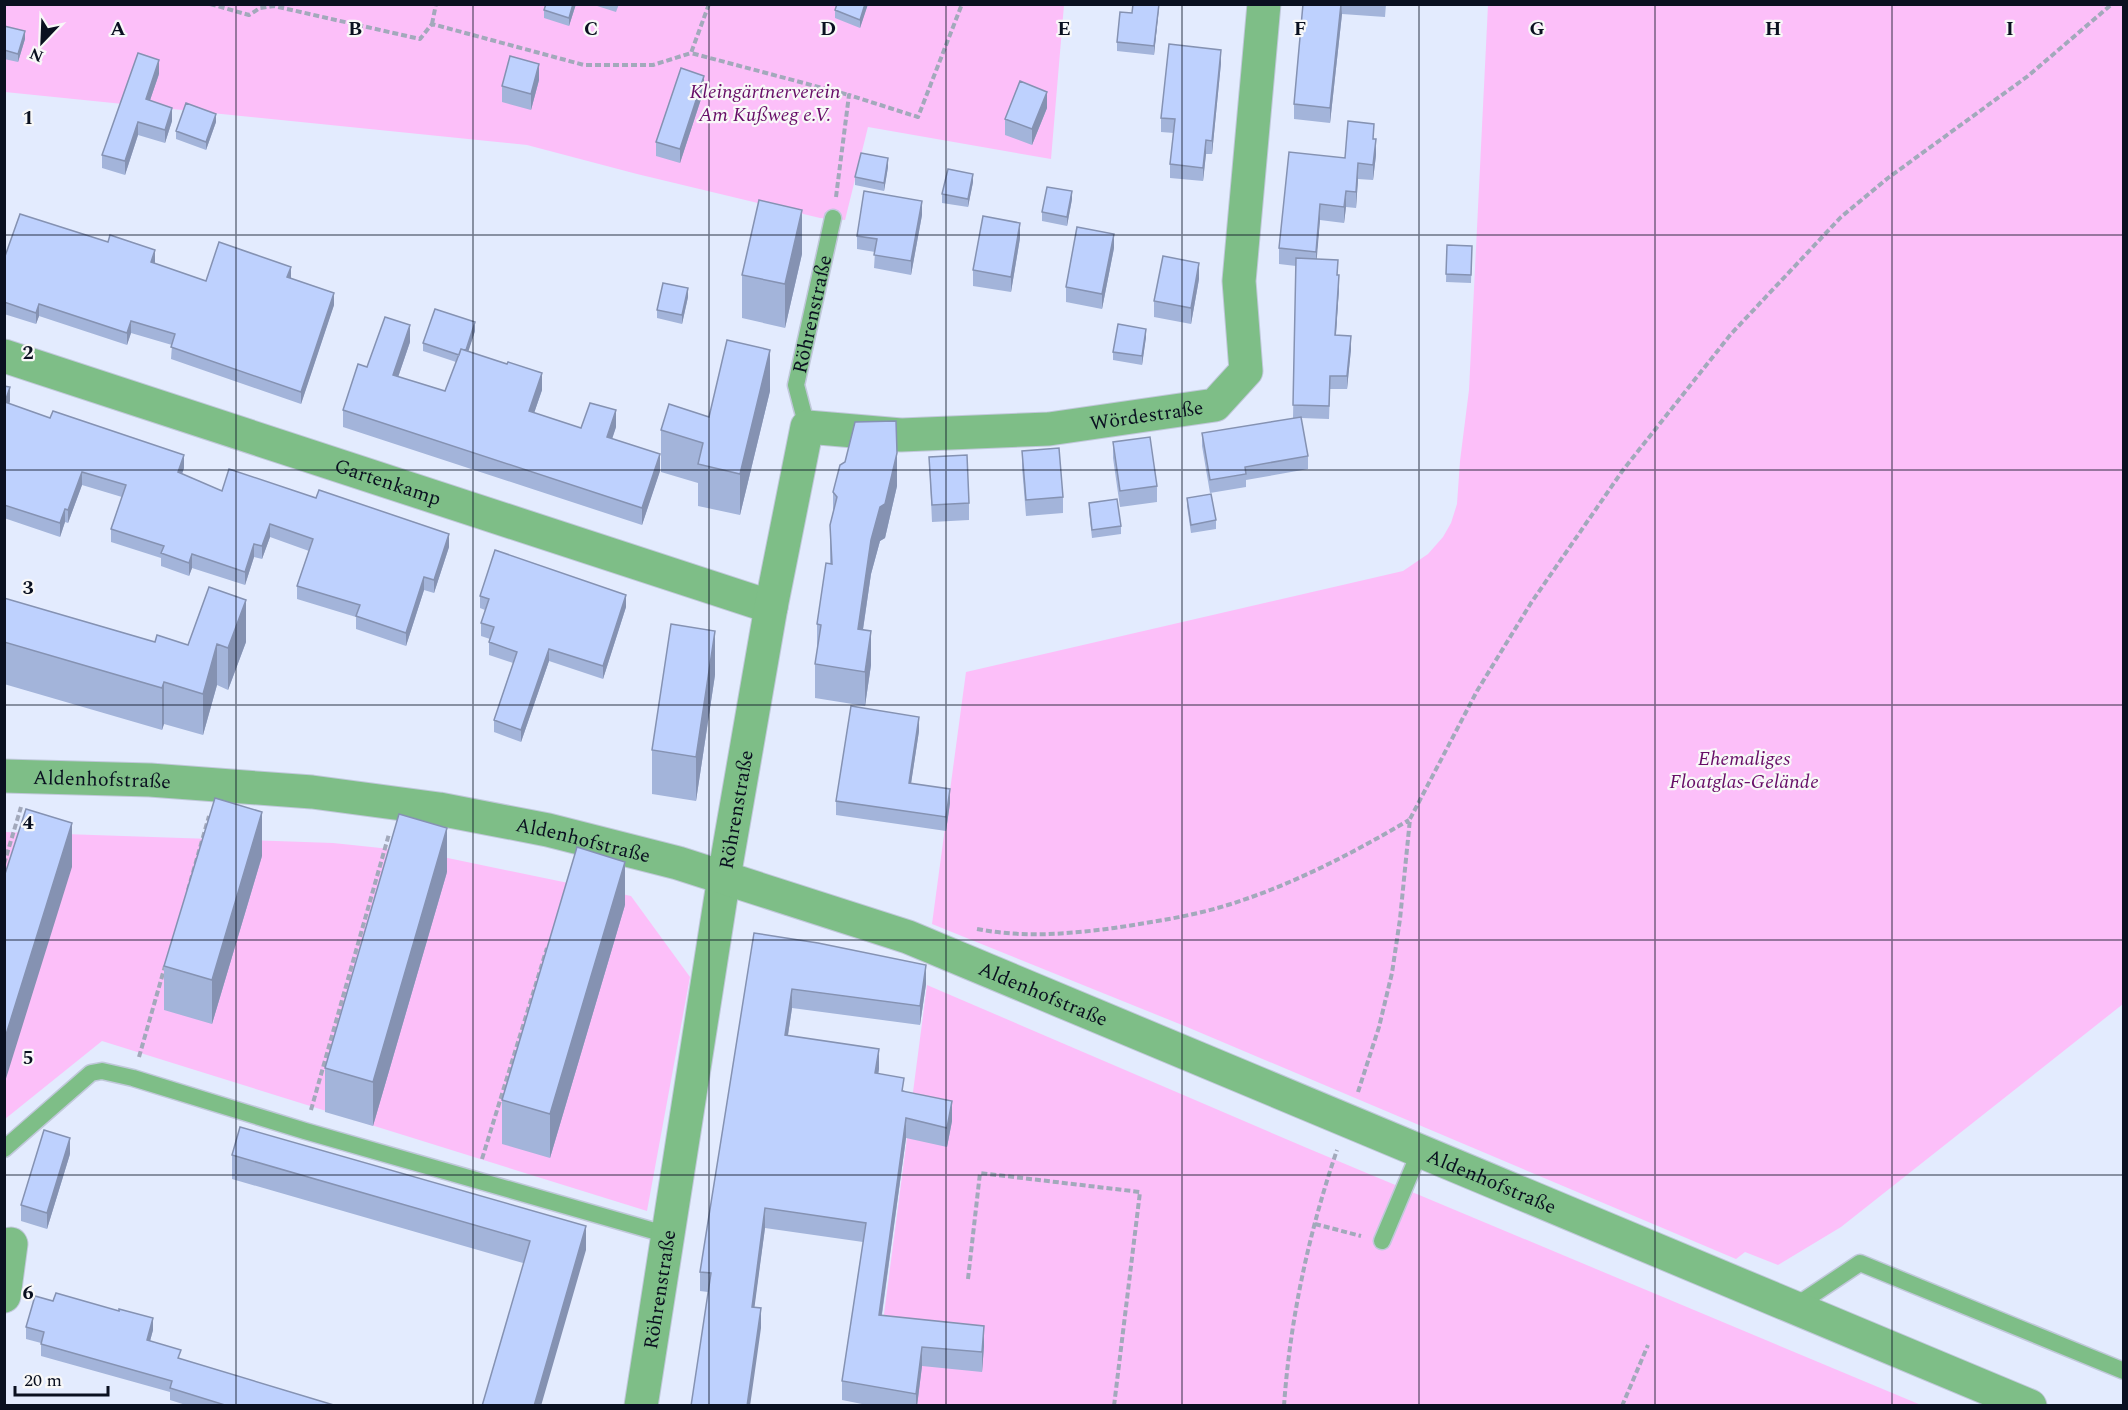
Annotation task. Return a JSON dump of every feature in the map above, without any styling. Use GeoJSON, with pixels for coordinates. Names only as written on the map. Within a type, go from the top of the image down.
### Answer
{"type":"FeatureCollection","features":[{"type":"Feature","properties":{"kind":"street","name":"Wördestraße"},"geometry":{"type":"LineString","coordinates":[[807,428],[901,435],[1049,429],[1215,405],[1246,371],[1239,281],[1264,4]]}},
{"type":"Feature","properties":{"kind":"street","name":"Gartenkamp"},"geometry":{"type":"LineString","coordinates":[[4,356],[771,607]]}},
{"type":"Feature","properties":{"kind":"street","name":"Röhrenstraße"},"geometry":{"type":"LineString","coordinates":[[641,1406],[724,877],[771,607],[807,428]]}},
{"type":"Feature","properties":{"kind":"street","name":"Aldenhofstraße"},"geometry":{"type":"LineString","coordinates":[[17,777],[150,780],[312,792],[439,808],[548,830],[724,877],[908,937],[2030,1406]]}},
{"type":"Feature","properties":{"kind":"street"},"geometry":{"type":"LineString","coordinates":[[4,1296],[11,1244]]}},
{"type":"Feature","properties":{"kind":"lane","name":"Röhrenstraße"},"geometry":{"type":"LineString","coordinates":[[807,428],[796,385],[833,218]]}},
{"type":"Feature","properties":{"kind":"lane"},"geometry":{"type":"LineString","coordinates":[[4,1149],[91,1073],[102,1071],[133,1078],[305,1131],[668,1235]]}},
{"type":"Feature","properties":{"kind":"lane"},"geometry":{"type":"LineString","coordinates":[[1382,1241],[1420,1151]]}},
{"type":"Feature","properties":{"kind":"lane"},"geometry":{"type":"LineString","coordinates":[[1794,1307],[1860,1263],[2124,1371]]}},
{"type":"Feature","properties":{"kind":"path"},"geometry":{"type":"LineString","coordinates":[[210,4],[249,15],[260,6],[274,6],[420,39],[432,24],[436,4]]}},
{"type":"Feature","properties":{"kind":"path"},"geometry":{"type":"LineString","coordinates":[[691,53],[709,4]]}},
{"type":"Feature","properties":{"kind":"path"},"geometry":{"type":"LineString","coordinates":[[432,24],[584,65],[652,65],[691,53],[849,95],[918,117],[962,4]]}},
{"type":"Feature","properties":{"kind":"path"},"geometry":{"type":"LineString","coordinates":[[1284,1406],[1297,1301],[1316,1224],[1330,1172],[1378,1027],[1392,973],[1410,819],[1477,692],[1532,603],[1623,470],[1731,334],[1840,217],[1888,178],[2028,76],[2112,4]]}},
{"type":"Feature","properties":{"kind":"path"},"geometry":{"type":"LineString","coordinates":[[833,218],[849,95]]}},
{"type":"Feature","properties":{"kind":"path"},"geometry":{"type":"LineString","coordinates":[[4,864],[17,777]]}},
{"type":"Feature","properties":{"kind":"path"},"geometry":{"type":"LineString","coordinates":[[185,898],[218,785]]}},
{"type":"Feature","properties":{"kind":"path"},"geometry":{"type":"LineString","coordinates":[[305,1131],[398,803]]}},
{"type":"Feature","properties":{"kind":"path"},"geometry":{"type":"LineString","coordinates":[[970,927],[1034,935],[1094,931],[1166,920],[1231,904],[1312,872],[1365,846],[1410,819]]}},
{"type":"Feature","properties":{"kind":"path"},"geometry":{"type":"LineString","coordinates":[[475,1180],[549,941]]}},
{"type":"Feature","properties":{"kind":"path"},"geometry":{"type":"LineString","coordinates":[[133,1078],[166,965]]}},
{"type":"Feature","properties":{"kind":"path"},"geometry":{"type":"LineString","coordinates":[[968,1279],[980,1173],[1140,1192],[1114,1406]]}},
{"type":"Feature","properties":{"kind":"path"},"geometry":{"type":"LineString","coordinates":[[1316,1224],[1382,1241]]}},
{"type":"Feature","properties":{"kind":"path"},"geometry":{"type":"LineString","coordinates":[[1622,1406],[1648,1345]]}},
{"type":"Feature","properties":{"kind":"green space","name":"Kleingärtnerverein Am Kußweg e.V."},"geometry":{"type":"Polygon","coordinates":[[[4,5],[1064,5],[1051,159],[868,127],[845,220],[820,218],[527,145],[5,92],[4,5]]]}},
{"type":"Feature","properties":{"kind":"green space","name":"Ehemaliges Floatglas-Gelände"},"geometry":{"type":"Polygon","coordinates":[[[1488,5],[2123,5],[2123,1004],[1841,1227],[1778,1265],[1745,1252],[1736,1259],[1187,1027],[932,924],[966,672],[1403,571],[1428,554],[1443,537],[1451,523],[1457,504],[1469,390],[1488,5]]]}},
{"type":"Feature","properties":{"kind":"green space"},"geometry":{"type":"Polygon","coordinates":[[[5,832],[333,843],[419,852],[631,896],[690,977],[647,1211],[102,1041],[5,1119],[5,832]]]}},
{"type":"Feature","properties":{"kind":"green space"},"geometry":{"type":"Polygon","coordinates":[[[927,985],[1307,1148],[1921,1405],[872,1406],[927,985]]]}},
{"type":"Feature","properties":{"kind":"building"},"geometry":{"type":"Polygon","coordinates":[[[546,4],[573,4],[569,18],[544,10],[546,4]]]}},
{"type":"Feature","properties":{"kind":"building"},"geometry":{"type":"Polygon","coordinates":[[[837,4],[865,4],[860,20],[835,10],[837,4]]]}},
{"type":"Feature","properties":{"kind":"building"},"geometry":{"type":"Polygon","coordinates":[[[1133,4],[1159,4],[1154,46],[1117,42],[1120,12],[1132,13],[1133,4]]]}},
{"type":"Feature","properties":{"kind":"building"},"geometry":{"type":"Polygon","coordinates":[[[1303,4],[1341,4],[1330,108],[1294,104],[1303,4]]]}},
{"type":"Feature","properties":{"kind":"building"},"geometry":{"type":"Polygon","coordinates":[[[4,26],[25,31],[18,54],[4,50],[4,26]]]}},
{"type":"Feature","properties":{"kind":"building"},"geometry":{"type":"Polygon","coordinates":[[[1169,44],[1221,50],[1212,141],[1206,140],[1203,168],[1170,164],[1175,119],[1161,118],[1169,44]]]}},
{"type":"Feature","properties":{"kind":"building"},"geometry":{"type":"Polygon","coordinates":[[[138,53],[159,60],[146,99],[172,108],[165,130],[138,122],[125,161],[102,155],[138,53]]]}},
{"type":"Feature","properties":{"kind":"building"},"geometry":{"type":"Polygon","coordinates":[[[510,56],[539,64],[531,94],[502,86],[510,56]]]}},
{"type":"Feature","properties":{"kind":"building"},"geometry":{"type":"Polygon","coordinates":[[[681,68],[704,76],[680,149],[656,142],[681,68]]]}},
{"type":"Feature","properties":{"kind":"building"},"geometry":{"type":"Polygon","coordinates":[[[1020,81],[1047,92],[1032,129],[1005,119],[1020,81]]]}},
{"type":"Feature","properties":{"kind":"building"},"geometry":{"type":"Polygon","coordinates":[[[186,103],[216,114],[206,142],[176,131],[186,103]]]}},
{"type":"Feature","properties":{"kind":"building"},"geometry":{"type":"Polygon","coordinates":[[[1348,121],[1374,124],[1373,139],[1376,139],[1373,165],[1358,163],[1356,192],[1346,191],[1344,207],[1320,204],[1316,252],[1279,248],[1289,152],[1345,158],[1348,121]]]}},
{"type":"Feature","properties":{"kind":"building"},"geometry":{"type":"Polygon","coordinates":[[[861,153],[888,158],[884,183],[855,177],[861,153]]]}},
{"type":"Feature","properties":{"kind":"building"},"geometry":{"type":"Polygon","coordinates":[[[948,169],[973,174],[968,199],[942,194],[948,169]]]}},
{"type":"Feature","properties":{"kind":"building"},"geometry":{"type":"Polygon","coordinates":[[[1047,187],[1072,191],[1067,217],[1042,212],[1047,187]]]}},
{"type":"Feature","properties":{"kind":"building"},"geometry":{"type":"Polygon","coordinates":[[[864,191],[922,201],[911,261],[874,255],[877,239],[857,236],[864,191]]]}},
{"type":"Feature","properties":{"kind":"building"},"geometry":{"type":"Polygon","coordinates":[[[759,200],[802,210],[785,284],[742,275],[759,200]]]}},
{"type":"Feature","properties":{"kind":"building"},"geometry":{"type":"Polygon","coordinates":[[[20,214],[108,242],[110,235],[155,250],[151,262],[206,281],[219,242],[291,267],[287,277],[334,293],[301,392],[171,347],[175,334],[131,321],[127,333],[39,304],[36,313],[4,302],[4,259],[20,214]]]}},
{"type":"Feature","properties":{"kind":"building"},"geometry":{"type":"Polygon","coordinates":[[[983,216],[1020,223],[1011,277],[973,270],[983,216]]]}},
{"type":"Feature","properties":{"kind":"building"},"geometry":{"type":"Polygon","coordinates":[[[1077,227],[1114,234],[1102,294],[1066,287],[1077,227]]]}},
{"type":"Feature","properties":{"kind":"building"},"geometry":{"type":"Polygon","coordinates":[[[1447,245],[1472,246],[1471,275],[1446,274],[1447,245]]]}},
{"type":"Feature","properties":{"kind":"building"},"geometry":{"type":"Polygon","coordinates":[[[1163,256],[1199,263],[1191,308],[1154,301],[1163,256]]]}},
{"type":"Feature","properties":{"kind":"building"},"geometry":{"type":"Polygon","coordinates":[[[1296,258],[1338,260],[1335,335],[1351,336],[1347,376],[1330,376],[1329,406],[1293,405],[1296,258]]]}},
{"type":"Feature","properties":{"kind":"building"},"geometry":{"type":"Polygon","coordinates":[[[663,283],[688,288],[682,315],[657,310],[663,283]]]}},
{"type":"Feature","properties":{"kind":"building"},"geometry":{"type":"Polygon","coordinates":[[[435,309],[475,322],[466,350],[461,349],[459,355],[423,343],[435,309]]]}},
{"type":"Feature","properties":{"kind":"building"},"geometry":{"type":"Polygon","coordinates":[[[385,317],[410,325],[393,375],[445,391],[461,349],[542,373],[529,411],[581,428],[590,403],[616,410],[607,437],[660,454],[642,508],[343,410],[358,364],[367,367],[385,317]]]}},
{"type":"Feature","properties":{"kind":"building"},"geometry":{"type":"Polygon","coordinates":[[[1118,324],[1146,329],[1142,356],[1113,352],[1118,324]]]}},
{"type":"Feature","properties":{"kind":"building"},"geometry":{"type":"Polygon","coordinates":[[[727,340],[770,350],[740,474],[698,464],[703,443],[661,430],[669,404],[709,417],[727,340]]]}},
{"type":"Feature","properties":{"kind":"building"},"geometry":{"type":"Polygon","coordinates":[[[4,386],[10,387],[5,402],[50,418],[53,411],[184,455],[178,472],[222,491],[229,469],[316,498],[319,490],[449,534],[434,580],[424,577],[406,633],[356,616],[360,605],[297,586],[313,539],[270,524],[262,546],[254,544],[245,572],[192,554],[189,563],[161,553],[164,546],[111,529],[126,485],[82,472],[68,510],[65,509],[60,523],[4,505],[4,386]]]}},
{"type":"Feature","properties":{"kind":"building"},"geometry":{"type":"Polygon","coordinates":[[[1301,417],[1308,456],[1245,467],[1246,474],[1210,480],[1202,433],[1301,417]]]}},
{"type":"Feature","properties":{"kind":"building"},"geometry":{"type":"Polygon","coordinates":[[[896,421],[897,453],[885,504],[880,507],[871,540],[858,629],[871,631],[865,672],[815,664],[821,625],[817,624],[826,563],[832,564],[830,525],[837,497],[833,492],[840,465],[845,462],[855,422],[896,421]]]}},
{"type":"Feature","properties":{"kind":"building"},"geometry":{"type":"Polygon","coordinates":[[[1150,437],[1157,486],[1120,491],[1113,442],[1150,437]]]}},
{"type":"Feature","properties":{"kind":"building"},"geometry":{"type":"Polygon","coordinates":[[[1059,448],[1063,497],[1026,500],[1022,451],[1059,448]]]}},
{"type":"Feature","properties":{"kind":"building"},"geometry":{"type":"Polygon","coordinates":[[[967,455],[969,503],[932,505],[929,457],[967,455]]]}},
{"type":"Feature","properties":{"kind":"building"},"geometry":{"type":"Polygon","coordinates":[[[1211,494],[1216,520],[1191,525],[1187,498],[1211,494]]]}},
{"type":"Feature","properties":{"kind":"building"},"geometry":{"type":"Polygon","coordinates":[[[1117,499],[1121,526],[1092,530],[1089,503],[1117,499]]]}},
{"type":"Feature","properties":{"kind":"building"},"geometry":{"type":"Polygon","coordinates":[[[495,550],[626,595],[603,666],[549,649],[521,730],[494,720],[517,652],[489,642],[494,627],[481,623],[489,599],[480,596],[495,550]]]}},
{"type":"Feature","properties":{"kind":"building"},"geometry":{"type":"Polygon","coordinates":[[[209,587],[246,600],[228,648],[217,644],[203,694],[164,682],[162,688],[4,642],[4,598],[155,642],[157,635],[188,645],[209,587]]]}},
{"type":"Feature","properties":{"kind":"building"},"geometry":{"type":"Polygon","coordinates":[[[671,624],[715,631],[696,757],[652,750],[671,624]]]}},
{"type":"Feature","properties":{"kind":"building"},"geometry":{"type":"Polygon","coordinates":[[[851,706],[919,717],[909,783],[950,789],[946,817],[836,801],[851,706]]]}},
{"type":"Feature","properties":{"kind":"building"},"geometry":{"type":"Polygon","coordinates":[[[215,798],[262,812],[212,980],[164,966],[215,798]]]}},
{"type":"Feature","properties":{"kind":"building"},"geometry":{"type":"Polygon","coordinates":[[[26,809],[72,823],[4,1041],[4,877],[26,809]]]}},
{"type":"Feature","properties":{"kind":"building"},"geometry":{"type":"Polygon","coordinates":[[[399,814],[447,828],[373,1082],[325,1068],[399,814]]]}},
{"type":"Feature","properties":{"kind":"building"},"geometry":{"type":"Polygon","coordinates":[[[577,847],[625,862],[550,1114],[502,1100],[577,847]]]}},
{"type":"Feature","properties":{"kind":"building"},"geometry":{"type":"Polygon","coordinates":[[[754,933],[818,943],[926,965],[920,1006],[792,989],[785,1035],[879,1049],[875,1073],[904,1078],[902,1091],[952,1101],[947,1128],[906,1118],[879,1315],[984,1326],[982,1352],[922,1347],[916,1394],[842,1381],[866,1223],[765,1208],[752,1307],[761,1308],[747,1406],[691,1406],[711,1273],[700,1272],[754,933]]]}},
{"type":"Feature","properties":{"kind":"building"},"geometry":{"type":"Polygon","coordinates":[[[240,1127],[586,1226],[534,1406],[482,1406],[530,1241],[232,1155],[240,1127]]]}},
{"type":"Feature","properties":{"kind":"building"},"geometry":{"type":"Polygon","coordinates":[[[44,1130],[70,1138],[47,1213],[21,1205],[44,1130]]]}},
{"type":"Feature","properties":{"kind":"building"},"geometry":{"type":"Polygon","coordinates":[[[56,1293],[153,1318],[147,1340],[181,1350],[178,1358],[337,1406],[228,1406],[170,1388],[172,1381],[41,1344],[44,1332],[26,1327],[35,1296],[53,1301],[56,1293]]]}}]}
